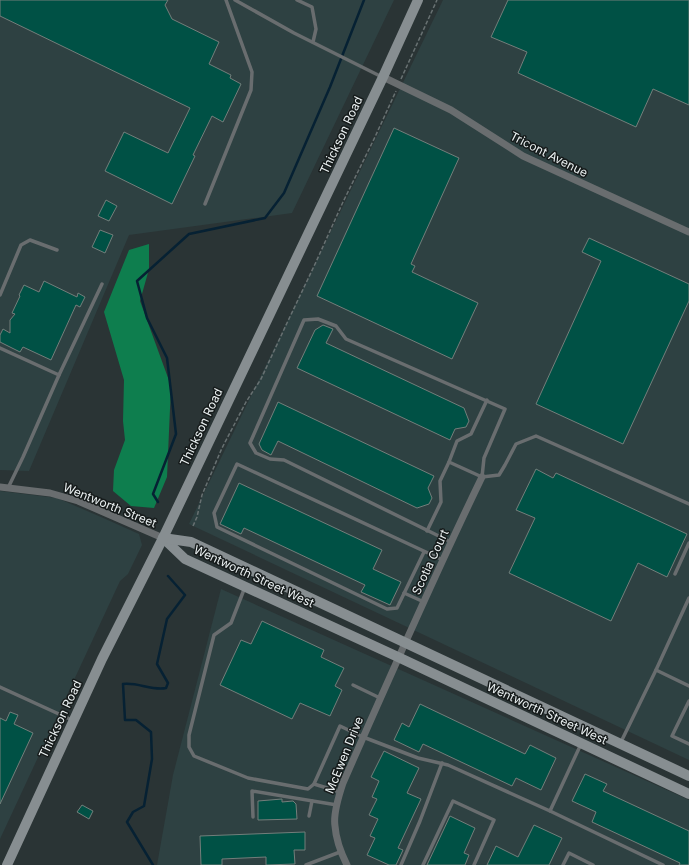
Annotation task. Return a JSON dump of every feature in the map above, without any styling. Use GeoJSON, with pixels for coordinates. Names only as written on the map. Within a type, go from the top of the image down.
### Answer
{"type":"FeatureCollection","features":[{"type":"Feature","properties":{"kind":"main road","name":"Thickson Road"},"geometry":{"type":"LineString","coordinates":[[7,865],[73,720],[163,538],[418,0]]}},
{"type":"Feature","properties":{"kind":"main road","name":"Wentworth Street West"},"geometry":{"type":"LineString","coordinates":[[163,538],[185,559],[689,794]]}},
{"type":"Feature","properties":{"kind":"main road","name":"Wentworth Street West"},"geometry":{"type":"LineString","coordinates":[[163,538],[192,542],[689,776]]}},
{"type":"Feature","properties":{"kind":"street","name":"Tricont Avenue"},"geometry":{"type":"LineString","coordinates":[[382,77],[451,110],[523,156],[689,232]]}},
{"type":"Feature","properties":{"kind":"street","name":"Scotia Court"},"geometry":{"type":"LineString","coordinates":[[398,657],[482,477]]}},
{"type":"Feature","properties":{"kind":"street","name":"Wentworth Street"},"geometry":{"type":"LineString","coordinates":[[0,487],[50,493],[78,501],[163,538]]}},
{"type":"Feature","properties":{"kind":"street","name":"McEwen Drive"},"geometry":{"type":"LineString","coordinates":[[347,865],[340,852],[334,826],[340,792],[398,657]]}},
{"type":"Feature","properties":{"kind":"lane"},"geometry":{"type":"LineString","coordinates":[[205,204],[251,90],[252,72],[226,0]]}},
{"type":"Feature","properties":{"kind":"lane"},"geometry":{"type":"LineString","coordinates":[[235,0],[382,77]]}},
{"type":"Feature","properties":{"kind":"lane"},"geometry":{"type":"LineString","coordinates":[[297,0],[312,7],[316,29],[313,42]]}},
{"type":"Feature","properties":{"kind":"lane"},"geometry":{"type":"LineString","coordinates":[[0,295],[21,245],[30,240],[57,250]]}},
{"type":"Feature","properties":{"kind":"lane"},"geometry":{"type":"LineString","coordinates":[[8,488],[59,374],[102,284]]}},
{"type":"Feature","properties":{"kind":"lane"},"geometry":{"type":"LineString","coordinates":[[451,542],[284,460],[270,459],[256,453],[250,443],[304,320],[318,319],[336,326],[346,339],[505,409],[484,458],[482,477]]}},
{"type":"Feature","properties":{"kind":"lane"},"geometry":{"type":"LineString","coordinates":[[0,348],[59,374]]}},
{"type":"Feature","properties":{"kind":"lane"},"geometry":{"type":"LineString","coordinates":[[426,531],[441,502],[440,481],[458,441],[471,434],[487,400]]}},
{"type":"Feature","properties":{"kind":"lane"},"geometry":{"type":"LineString","coordinates":[[449,462],[482,477],[499,475],[516,444],[536,436],[689,504]]}},
{"type":"Feature","properties":{"kind":"lane"},"geometry":{"type":"LineString","coordinates":[[424,552],[397,608],[387,609],[218,527],[214,513],[238,464],[443,560]]}},
{"type":"Feature","properties":{"kind":"lane"},"geometry":{"type":"LineString","coordinates":[[675,574],[689,543]]}},
{"type":"Feature","properties":{"kind":"lane"},"geometry":{"type":"LineString","coordinates":[[245,586],[231,623],[214,635],[189,735],[188,747],[194,756],[248,778],[308,789],[314,784],[340,726],[363,737],[418,758],[448,765],[663,865]]}},
{"type":"Feature","properties":{"kind":"lane"},"geometry":{"type":"LineString","coordinates":[[404,593],[424,602]]}},
{"type":"Feature","properties":{"kind":"lane"},"geometry":{"type":"LineString","coordinates":[[620,744],[689,598]]}},
{"type":"Feature","properties":{"kind":"lane"},"geometry":{"type":"LineString","coordinates":[[656,670],[689,686]]}},
{"type":"Feature","properties":{"kind":"lane"},"geometry":{"type":"LineString","coordinates":[[353,685],[380,698]]}},
{"type":"Feature","properties":{"kind":"lane"},"geometry":{"type":"LineString","coordinates":[[0,686],[73,720]]}},
{"type":"Feature","properties":{"kind":"lane"},"geometry":{"type":"LineString","coordinates":[[689,701],[672,736],[689,744]]}},
{"type":"Feature","properties":{"kind":"lane"},"geometry":{"type":"LineString","coordinates":[[550,812],[582,744]]}},
{"type":"Feature","properties":{"kind":"lane"},"geometry":{"type":"LineString","coordinates":[[401,865],[420,822],[442,763]]}},
{"type":"Feature","properties":{"kind":"lane"},"geometry":{"type":"LineString","coordinates":[[314,784],[340,792]]}},
{"type":"Feature","properties":{"kind":"lane"},"geometry":{"type":"LineString","coordinates":[[253,817],[252,791],[337,805]]}},
{"type":"Feature","properties":{"kind":"lane"},"geometry":{"type":"LineString","coordinates":[[309,816],[312,801]]}},
{"type":"Feature","properties":{"kind":"lane"},"geometry":{"type":"LineString","coordinates":[[423,865],[453,801],[494,820],[474,865]]}},
{"type":"Feature","properties":{"kind":"lane"},"geometry":{"type":"LineString","coordinates":[[306,865],[340,852]]}},
{"type":"Feature","properties":{"kind":"lane"},"geometry":{"type":"LineString","coordinates":[[563,865],[569,853],[593,865]]}},
{"type":"Feature","properties":{"kind":"path"},"geometry":{"type":"LineString","coordinates":[[403,74],[437,0]]}},
{"type":"Feature","properties":{"kind":"path"},"geometry":{"type":"LineString","coordinates":[[194,526],[202,495],[222,448],[246,402],[261,379],[397,90]]}},
{"type":"Feature","properties":{"kind":"shaded area"},"geometry":{"type":"Polygon","coordinates":[[[0,0],[394,0],[292,213],[129,235],[29,471],[0,470],[0,0]]]}},
{"type":"Feature","properties":{"kind":"shaded area"},"geometry":{"type":"Polygon","coordinates":[[[443,0],[689,0],[689,760],[189,524],[443,0]]]}},
{"type":"Feature","properties":{"kind":"shaded area"},"geometry":{"type":"Polygon","coordinates":[[[0,491],[57,498],[139,534],[142,545],[128,574],[120,581],[0,839],[0,491]]]}},
{"type":"Feature","properties":{"kind":"shaded area"},"geometry":{"type":"Polygon","coordinates":[[[221,589],[689,800],[689,865],[157,865],[173,775],[221,589]]]}},
{"type":"Feature","properties":{"kind":"green space"},"geometry":{"type":"Polygon","coordinates":[[[149,244],[149,269],[140,301],[171,386],[167,477],[154,508],[131,506],[113,491],[114,470],[125,440],[123,421],[124,380],[104,312],[129,250],[149,244]]]}},
{"type":"Feature","properties":{"kind":"building"},"geometry":{"type":"Polygon","coordinates":[[[0,0],[168,0],[165,5],[172,19],[219,42],[209,64],[231,75],[230,78],[241,84],[223,122],[212,116],[172,204],[105,171],[124,132],[168,153],[190,108],[0,16],[0,0]]]}},
{"type":"Feature","properties":{"kind":"building"},"geometry":{"type":"Polygon","coordinates":[[[508,0],[689,0],[689,105],[653,89],[636,127],[518,73],[527,52],[491,37],[508,0]]]}},
{"type":"Feature","properties":{"kind":"building"},"geometry":{"type":"Polygon","coordinates":[[[394,128],[459,158],[411,264],[415,266],[412,272],[478,303],[452,359],[317,296],[394,128]]]}},
{"type":"Feature","properties":{"kind":"building"},"geometry":{"type":"Polygon","coordinates":[[[106,200],[117,206],[109,221],[98,216],[106,200]]]}},
{"type":"Feature","properties":{"kind":"building"},"geometry":{"type":"Polygon","coordinates":[[[100,230],[113,235],[105,253],[92,247],[100,230]]]}},
{"type":"Feature","properties":{"kind":"building"},"geometry":{"type":"Polygon","coordinates":[[[589,238],[689,284],[689,301],[623,444],[536,404],[601,261],[582,252],[589,238]]]}},
{"type":"Feature","properties":{"kind":"building"},"geometry":{"type":"Polygon","coordinates":[[[44,281],[77,297],[78,293],[85,297],[80,307],[76,305],[51,360],[23,347],[20,352],[0,342],[0,335],[3,329],[10,333],[10,320],[15,314],[12,313],[24,285],[39,292],[44,281]]]}},
{"type":"Feature","properties":{"kind":"building"},"geometry":{"type":"Polygon","coordinates":[[[323,325],[333,329],[326,343],[464,408],[469,421],[466,427],[455,429],[450,440],[297,368],[315,330],[323,325]]]}},
{"type":"Feature","properties":{"kind":"building"},"geometry":{"type":"Polygon","coordinates":[[[278,402],[434,476],[428,488],[432,498],[429,504],[417,508],[278,441],[271,455],[262,450],[259,444],[278,402]]]}},
{"type":"Feature","properties":{"kind":"building"},"geometry":{"type":"Polygon","coordinates":[[[536,469],[553,478],[556,473],[687,534],[667,577],[638,563],[611,621],[509,573],[535,518],[516,510],[536,469]]]}},
{"type":"Feature","properties":{"kind":"building"},"geometry":{"type":"Polygon","coordinates":[[[239,483],[382,550],[373,569],[401,582],[390,605],[361,592],[365,585],[244,528],[241,534],[220,524],[239,483]]]}},
{"type":"Feature","properties":{"kind":"building"},"geometry":{"type":"Polygon","coordinates":[[[262,621],[324,650],[321,657],[344,668],[335,686],[342,690],[330,716],[300,703],[292,719],[220,685],[241,640],[251,644],[262,621]]]}},
{"type":"Feature","properties":{"kind":"building"},"geometry":{"type":"Polygon","coordinates":[[[420,704],[525,754],[530,745],[556,758],[541,790],[516,778],[512,786],[423,744],[419,752],[394,740],[402,723],[409,727],[420,704]]]}},
{"type":"Feature","properties":{"kind":"building"},"geometry":{"type":"Polygon","coordinates":[[[10,712],[18,715],[14,724],[33,733],[0,804],[0,718],[6,721],[10,712]]]}},
{"type":"Feature","properties":{"kind":"building"},"geometry":{"type":"Polygon","coordinates":[[[384,751],[419,768],[407,793],[421,799],[398,848],[403,850],[396,865],[389,865],[367,855],[375,838],[370,836],[378,819],[369,815],[377,799],[372,797],[379,781],[371,777],[384,751]]]}},
{"type":"Feature","properties":{"kind":"building"},"geometry":{"type":"Polygon","coordinates":[[[585,774],[607,784],[603,791],[689,831],[689,865],[679,865],[680,863],[592,822],[596,812],[572,801],[585,774]]]}},
{"type":"Feature","properties":{"kind":"building"},"geometry":{"type":"Polygon","coordinates":[[[282,799],[282,802],[293,801],[296,804],[297,819],[258,820],[258,801],[282,799]]]}},
{"type":"Feature","properties":{"kind":"building"},"geometry":{"type":"Polygon","coordinates":[[[82,805],[93,811],[89,819],[77,812],[82,805]]]}},
{"type":"Feature","properties":{"kind":"building"},"geometry":{"type":"Polygon","coordinates":[[[450,816],[475,828],[464,853],[469,855],[465,865],[427,865],[450,816]]]}},
{"type":"Feature","properties":{"kind":"building"},"geometry":{"type":"Polygon","coordinates":[[[534,825],[562,838],[549,865],[487,865],[496,846],[518,857],[534,825]]]}},
{"type":"Feature","properties":{"kind":"building"},"geometry":{"type":"Polygon","coordinates":[[[305,832],[305,850],[294,850],[295,864],[266,865],[266,857],[222,859],[222,865],[201,865],[200,836],[305,832]]]}},
{"type":"Feature","properties":{"kind":"waterway"},"geometry":{"type":"LineString","coordinates":[[158,502],[153,494],[176,434],[167,358],[147,318],[137,281],[189,234],[265,218],[284,193],[330,87],[364,0]]}},
{"type":"Feature","properties":{"kind":"waterway"},"geometry":{"type":"LineString","coordinates":[[153,865],[127,822],[133,812],[144,806],[152,759],[151,732],[136,720],[125,720],[123,684],[134,684],[161,689],[166,688],[168,683],[157,664],[167,619],[185,595],[168,576]]}}]}
